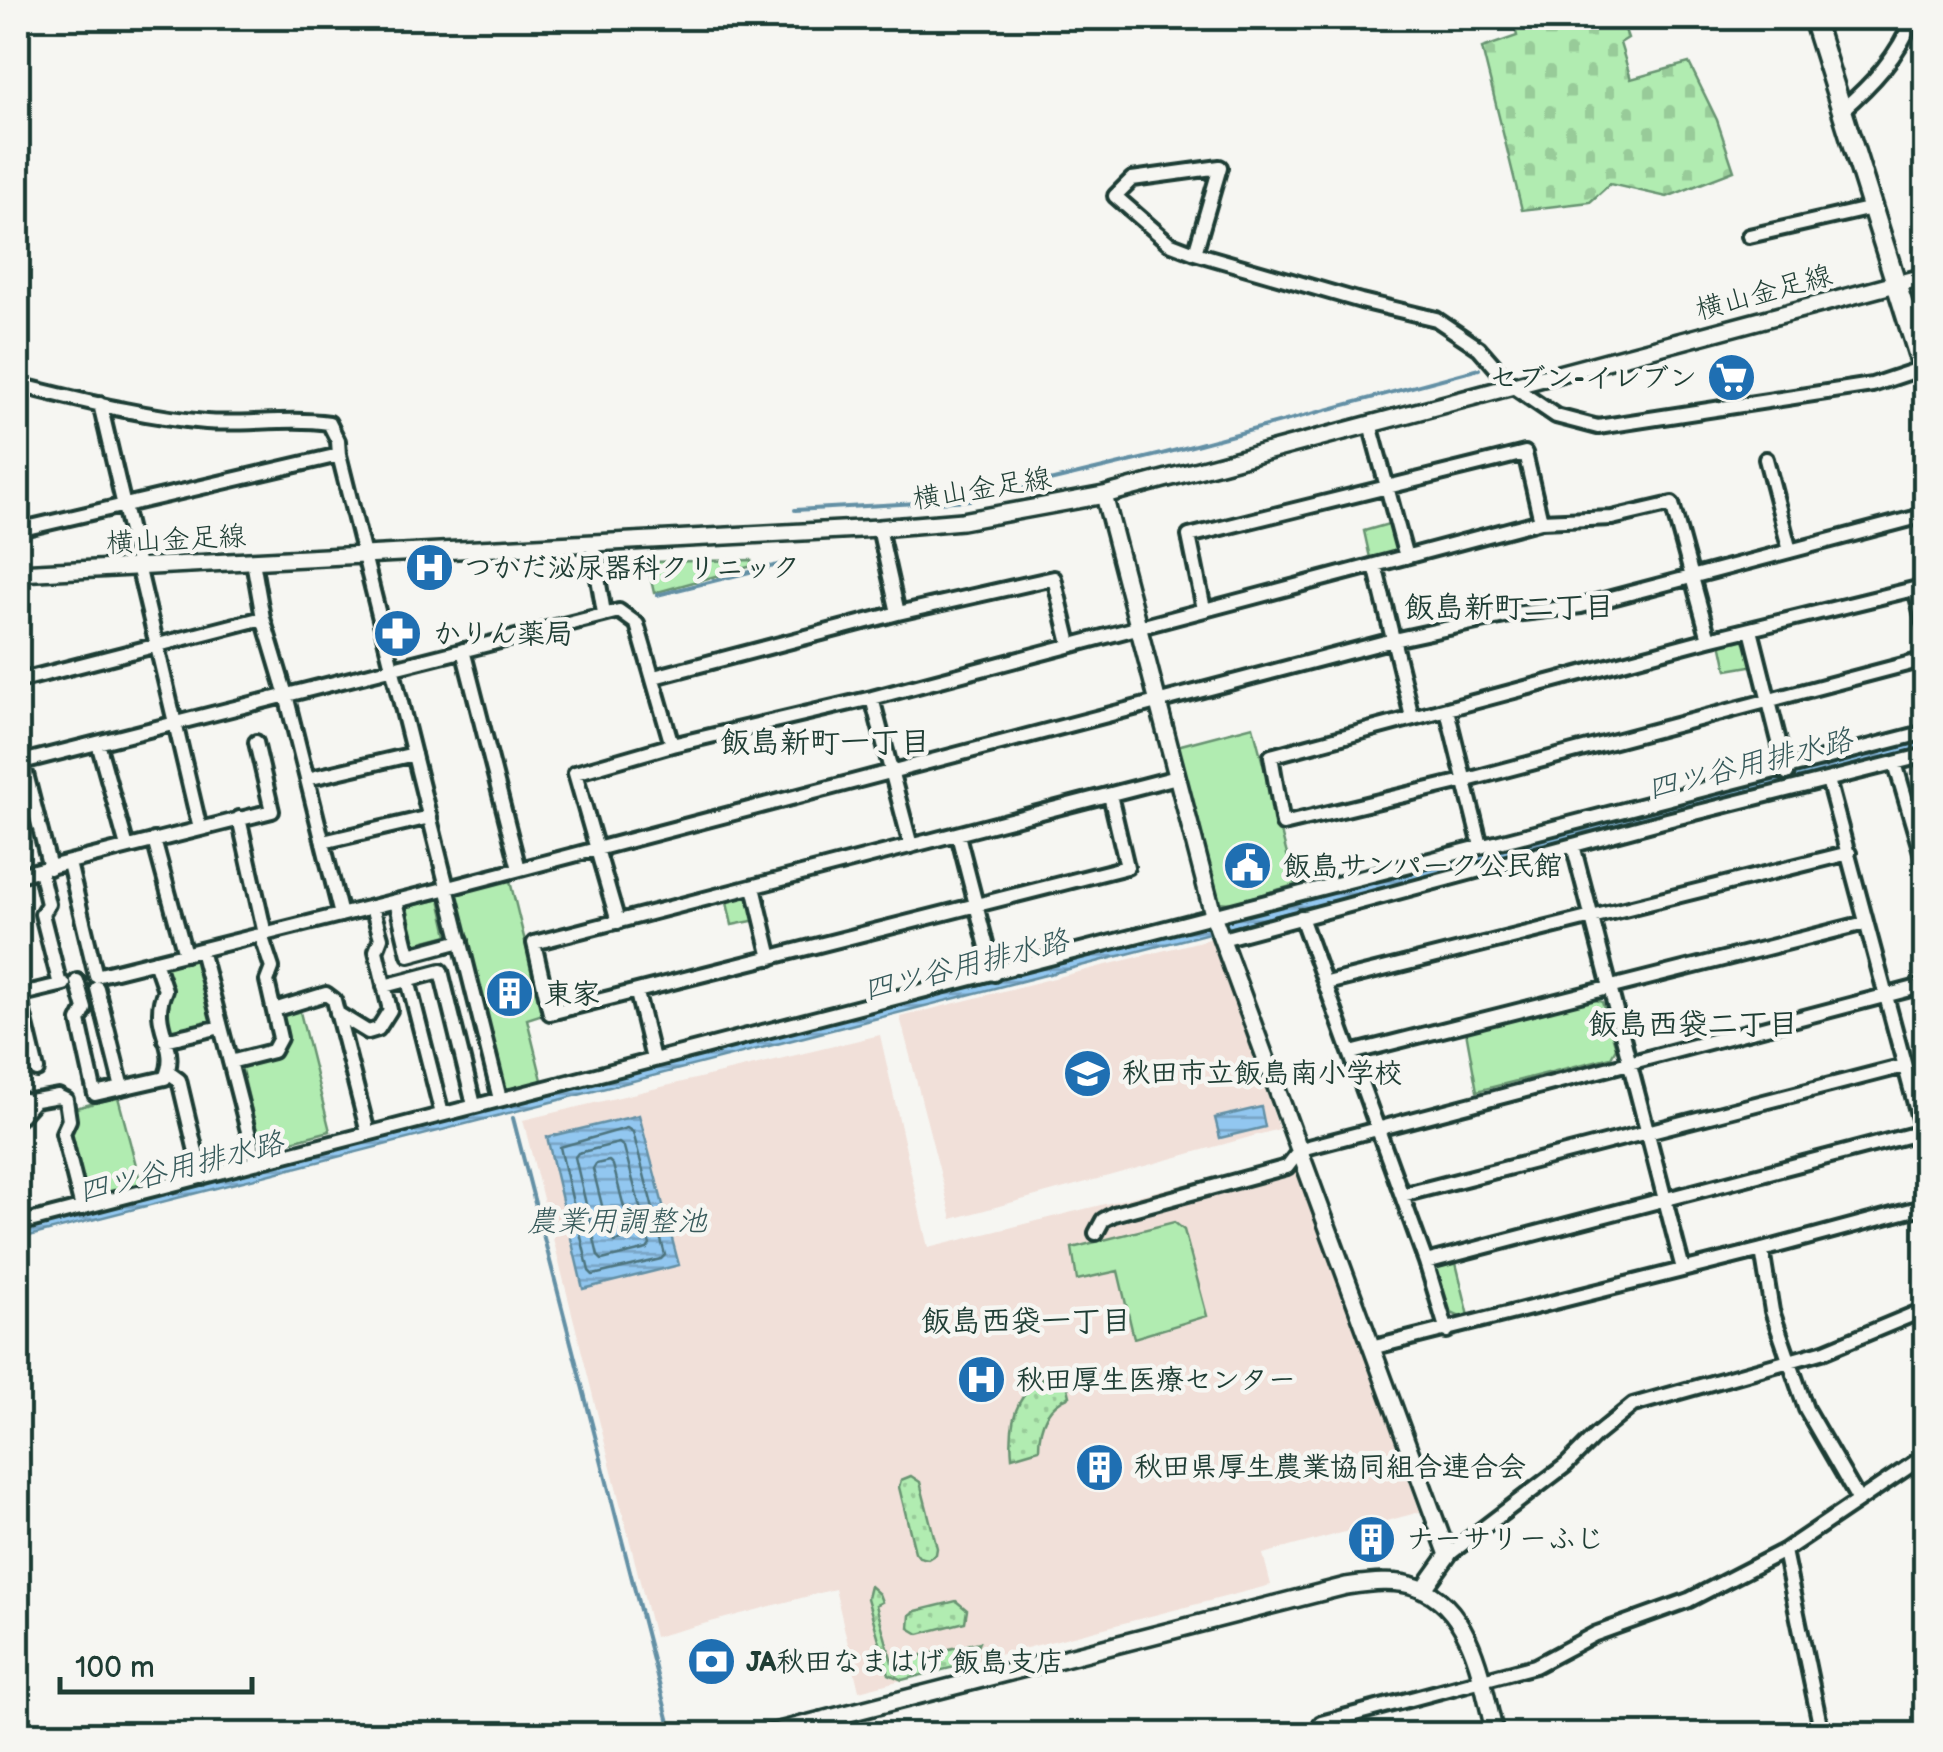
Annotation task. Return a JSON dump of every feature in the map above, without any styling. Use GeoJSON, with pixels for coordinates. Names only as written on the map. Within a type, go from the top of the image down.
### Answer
{"type":"FeatureCollection","features":[{"type":"Feature","properties":{"kind":"main road"},"geometry":{"type":"LineString","coordinates":[[1813,18],[1925,372]]}},
{"type":"Feature","properties":{"kind":"street"},"geometry":{"type":"LineString","coordinates":[[1841,110],[1890,62],[1913,18]]}},
{"type":"Feature","properties":{"kind":"street"},"geometry":{"type":"LineString","coordinates":[[1195,253],[1220,168],[1132,179],[1116,196],[1169,242],[1195,253],[1360,302],[1436,320],[1478,348],[1512,386],[1556,416],[1598,427],[1872,386],[1925,372]]}},
{"type":"Feature","properties":{"kind":"street"},"geometry":{"type":"LineString","coordinates":[[1749,236],[1872,208]]}},
{"type":"Feature","properties":{"kind":"street","name":"横山金足線"},"geometry":{"type":"LineString","coordinates":[[18,573],[879,528],[978,518],[1104,495],[1926,276]]}},
{"type":"Feature","properties":{"kind":"street"},"geometry":{"type":"LineString","coordinates":[[18,385],[153,416],[210,422],[303,419],[329,423],[338,441],[362,554],[500,1099]]}},
{"type":"Feature","properties":{"kind":"street"},"geometry":{"type":"LineString","coordinates":[[100,404],[200,828]]}},
{"type":"Feature","properties":{"kind":"street"},"geometry":{"type":"LineString","coordinates":[[1370,424],[1406,557]]}},
{"type":"Feature","properties":{"kind":"street"},"geometry":{"type":"LineString","coordinates":[[1204,609],[1189,536],[1525,454],[1541,521]]}},
{"type":"Feature","properties":{"kind":"street"},"geometry":{"type":"LineString","coordinates":[[18,530],[339,455]]}},
{"type":"Feature","properties":{"kind":"street"},"geometry":{"type":"LineString","coordinates":[[1766,460],[1790,551]]}},
{"type":"Feature","properties":{"kind":"street"},"geometry":{"type":"LineString","coordinates":[[1104,495],[1218,927],[1448,1556]]}},
{"type":"Feature","properties":{"kind":"street"},"geometry":{"type":"LineString","coordinates":[[618,922],[575,774],[672,745],[872,698],[1541,521],[1612,518],[1672,504],[1708,639]]}},
{"type":"Feature","properties":{"kind":"street"},"geometry":{"type":"LineString","coordinates":[[37,1070],[18,995],[78,981],[96,982],[155,961],[1393,640],[1514,614],[1581,606],[1926,515]]}},
{"type":"Feature","properties":{"kind":"street"},"geometry":{"type":"LineString","coordinates":[[879,528],[898,613]]}},
{"type":"Feature","properties":{"kind":"street"},"geometry":{"type":"LineString","coordinates":[[592,544],[604,613]]}},
{"type":"Feature","properties":{"kind":"street"},"geometry":{"type":"LineString","coordinates":[[253,561],[263,618],[342,915]]}},
{"type":"Feature","properties":{"kind":"street"},"geometry":{"type":"LineString","coordinates":[[1375,566],[1412,718]]}},
{"type":"Feature","properties":{"kind":"street"},"geometry":{"type":"LineString","coordinates":[[654,677],[898,613],[1054,578],[1070,644]]}},
{"type":"Feature","properties":{"kind":"street"},"geometry":{"type":"LineString","coordinates":[[1926,631],[1920,588],[1708,639],[1271,756],[1283,824],[1463,781],[1926,659]]}},
{"type":"Feature","properties":{"kind":"street"},"geometry":{"type":"LineString","coordinates":[[60,985],[42,914],[48,904],[45,869],[20,762],[618,611],[637,624],[672,745]]}},
{"type":"Feature","properties":{"kind":"street"},"geometry":{"type":"LineString","coordinates":[[18,680],[263,618]]}},
{"type":"Feature","properties":{"kind":"street"},"geometry":{"type":"LineString","coordinates":[[1751,630],[1792,788]]}},
{"type":"Feature","properties":{"kind":"street"},"geometry":{"type":"LineString","coordinates":[[463,650],[519,869]]}},
{"type":"Feature","properties":{"kind":"street"},"geometry":{"type":"LineString","coordinates":[[872,698],[911,846]]}},
{"type":"Feature","properties":{"kind":"street"},"geometry":{"type":"LineString","coordinates":[[1447,710],[1480,846]]}},
{"type":"Feature","properties":{"kind":"street"},"geometry":{"type":"LineString","coordinates":[[1218,927],[1480,846],[1787,771],[1926,732]]}},
{"type":"Feature","properties":{"kind":"street"},"geometry":{"type":"LineString","coordinates":[[98,742],[126,847]]}},
{"type":"Feature","properties":{"kind":"street"},"geometry":{"type":"LineString","coordinates":[[18,875],[272,812],[256,742]]}},
{"type":"Feature","properties":{"kind":"street"},"geometry":{"type":"LineString","coordinates":[[307,778],[414,754]]}},
{"type":"Feature","properties":{"kind":"street"},"geometry":{"type":"LineString","coordinates":[[18,1220],[202,1178],[994,974],[1218,927],[1301,917],[1926,756]]}},
{"type":"Feature","properties":{"kind":"street"},"geometry":{"type":"LineString","coordinates":[[1895,763],[1926,869]]}},
{"type":"Feature","properties":{"kind":"street"},"geometry":{"type":"LineString","coordinates":[[1110,795],[1127,867],[550,1013],[534,943],[1177,777]]}},
{"type":"Feature","properties":{"kind":"street"},"geometry":{"type":"LineString","coordinates":[[1426,1262],[1924,1136],[1828,780]]}},
{"type":"Feature","properties":{"kind":"street"},"geometry":{"type":"LineString","coordinates":[[323,842],[430,817]]}},
{"type":"Feature","properties":{"kind":"street"},"geometry":{"type":"LineString","coordinates":[[230,1062],[273,1051],[280,1038],[266,981],[272,968],[239,818]]}},
{"type":"Feature","properties":{"kind":"street"},"geometry":{"type":"LineString","coordinates":[[958,835],[994,974]]}},
{"type":"Feature","properties":{"kind":"street"},"geometry":{"type":"LineString","coordinates":[[154,840],[185,954]]}},
{"type":"Feature","properties":{"kind":"street"},"geometry":{"type":"LineString","coordinates":[[1573,846],[1683,1269]]}},
{"type":"Feature","properties":{"kind":"street"},"geometry":{"type":"LineString","coordinates":[[1327,983],[1848,853]]}},
{"type":"Feature","properties":{"kind":"street"},"geometry":{"type":"LineString","coordinates":[[68,863],[122,1088]]}},
{"type":"Feature","properties":{"kind":"street"},"geometry":{"type":"LineString","coordinates":[[754,887],[771,958]]}},
{"type":"Feature","properties":{"kind":"street"},"geometry":{"type":"LineString","coordinates":[[396,901],[409,955],[461,941]]}},
{"type":"Feature","properties":{"kind":"street"},"geometry":{"type":"LineString","coordinates":[[338,1013],[368,1032],[378,1029],[390,1010],[376,951],[380,938],[372,907]]}},
{"type":"Feature","properties":{"kind":"street"},"geometry":{"type":"LineString","coordinates":[[1301,917],[1447,1330]]}},
{"type":"Feature","properties":{"kind":"street"},"geometry":{"type":"LineString","coordinates":[[1351,1053],[1865,923]]}},
{"type":"Feature","properties":{"kind":"street"},"geometry":{"type":"LineString","coordinates":[[201,950],[256,1162]]}},
{"type":"Feature","properties":{"kind":"street"},"geometry":{"type":"LineString","coordinates":[[78,981],[85,1009],[79,1021],[95,1094],[165,1078],[172,1064],[157,1007],[165,990],[155,961]]}},
{"type":"Feature","properties":{"kind":"street"},"geometry":{"type":"LineString","coordinates":[[384,986],[440,971],[474,1105]]}},
{"type":"Feature","properties":{"kind":"street"},"geometry":{"type":"LineString","coordinates":[[408,980],[442,1114]]}},
{"type":"Feature","properties":{"kind":"street"},"geometry":{"type":"LineString","coordinates":[[1096,1233],[1103,1220],[1114,1214],[1286,1167],[1301,1149],[1926,985]]}},
{"type":"Feature","properties":{"kind":"street"},"geometry":{"type":"LineString","coordinates":[[637,993],[653,1059]]}},
{"type":"Feature","properties":{"kind":"street"},"geometry":{"type":"LineString","coordinates":[[274,1010],[326,994],[334,1000],[368,1133]]}},
{"type":"Feature","properties":{"kind":"street"},"geometry":{"type":"LineString","coordinates":[[454,1026],[480,1019]]}},
{"type":"Feature","properties":{"kind":"street"},"geometry":{"type":"LineString","coordinates":[[165,1040],[221,1026]]}},
{"type":"Feature","properties":{"kind":"street"},"geometry":{"type":"LineString","coordinates":[[1402,1196],[1904,1066]]}},
{"type":"Feature","properties":{"kind":"street"},"geometry":{"type":"LineString","coordinates":[[168,1072],[179,1080],[202,1178]]}},
{"type":"Feature","properties":{"kind":"street"},"geometry":{"type":"LineString","coordinates":[[18,1099],[58,1096],[66,1100],[68,1120],[63,1133],[82,1208]]}},
{"type":"Feature","properties":{"kind":"street"},"geometry":{"type":"LineString","coordinates":[[18,1120],[35,1100]]}},
{"type":"Feature","properties":{"kind":"street"},"geometry":{"type":"LineString","coordinates":[[1371,1348],[1926,1206]]}},
{"type":"Feature","properties":{"kind":"street"},"geometry":{"type":"LineString","coordinates":[[1762,1250],[1772,1312],[1806,1410],[1858,1499]]}},
{"type":"Feature","properties":{"kind":"street"},"geometry":{"type":"LineString","coordinates":[[1422,1590],[1448,1556],[1566,1465],[1633,1406],[1789,1362],[1862,1337],[1926,1309]]}},
{"type":"Feature","properties":{"kind":"street"},"geometry":{"type":"LineString","coordinates":[[1321,1723],[1535,1666],[1594,1634],[1689,1600],[1784,1551],[1926,1455]]}},
{"type":"Feature","properties":{"kind":"street"},"geometry":{"type":"LineString","coordinates":[[1784,1551],[1822,1734]]}},
{"type":"Feature","properties":{"kind":"street"},"geometry":{"type":"LineString","coordinates":[[767,1734],[1346,1586],[1379,1582],[1415,1586],[1444,1603],[1463,1627],[1495,1734]]}},
{"type":"Feature","properties":{"kind":"shaded area","name":"秋田市立飯島南小学校"},"geometry":{"type":"Polygon","coordinates":[[[1213,938],[1279,1129],[952,1219],[900,1017],[1213,938]]]}},
{"type":"Feature","properties":{"kind":"shaded area","name":"秋田厚生医療センター"},"geometry":{"type":"Polygon","coordinates":[[[880,1035],[928,1248],[1274,1162],[1293,1150],[1420,1512],[1263,1554],[1271,1585],[859,1691],[835,1589],[654,1637],[523,1120],[880,1035]]]}},
{"type":"Feature","properties":{"kind":"green space"},"geometry":{"type":"Polygon","coordinates":[[[1513,18],[1621,18],[1628,38],[1620,43],[1631,79],[1689,63],[1717,120],[1734,171],[1667,197],[1610,184],[1590,202],[1522,210],[1482,48],[1517,36],[1513,18]]]}},
{"type":"Feature","properties":{"kind":"green space"},"geometry":{"type":"Polygon","coordinates":[[[1392,523],[1399,546],[1395,552],[1370,558],[1364,531],[1392,523]]]}},
{"type":"Feature","properties":{"kind":"green space"},"geometry":{"type":"Polygon","coordinates":[[[751,560],[752,566],[654,593],[647,562],[751,560]]]}},
{"type":"Feature","properties":{"kind":"green space"},"geometry":{"type":"Polygon","coordinates":[[[1745,636],[1750,640],[1756,665],[1727,670],[1721,642],[1745,636]]]}},
{"type":"Feature","properties":{"kind":"green space"},"geometry":{"type":"Polygon","coordinates":[[[1253,726],[1295,885],[1231,903],[1217,902],[1177,746],[1253,726]]]}},
{"type":"Feature","properties":{"kind":"green space"},"geometry":{"type":"Polygon","coordinates":[[[509,877],[543,1014],[527,1019],[543,1084],[506,1093],[456,891],[509,877]]]}},
{"type":"Feature","properties":{"kind":"green space"},"geometry":{"type":"Polygon","coordinates":[[[746,894],[752,897],[757,920],[732,925],[726,898],[746,894]]]}},
{"type":"Feature","properties":{"kind":"green space"},"geometry":{"type":"Polygon","coordinates":[[[440,899],[448,935],[414,944],[407,907],[440,899]]]}},
{"type":"Feature","properties":{"kind":"green space"},"geometry":{"type":"Polygon","coordinates":[[[197,957],[214,1022],[171,1034],[164,1008],[163,965],[197,957]]]}},
{"type":"Feature","properties":{"kind":"green space"},"geometry":{"type":"Polygon","coordinates":[[[1594,999],[1602,1002],[1616,1048],[1611,1057],[1477,1091],[1466,1031],[1594,999]]]}},
{"type":"Feature","properties":{"kind":"green space"},"geometry":{"type":"Polygon","coordinates":[[[299,1008],[330,1131],[261,1149],[241,1066],[277,1057],[286,1037],[281,1013],[299,1008]]]}},
{"type":"Feature","properties":{"kind":"green space"},"geometry":{"type":"Polygon","coordinates":[[[118,1097],[141,1184],[86,1199],[70,1133],[75,1123],[72,1109],[118,1097]]]}},
{"type":"Feature","properties":{"kind":"green space"},"geometry":{"type":"Polygon","coordinates":[[[1174,1222],[1184,1230],[1207,1316],[1134,1338],[1118,1271],[1077,1280],[1072,1248],[1174,1222]]]}},
{"type":"Feature","properties":{"kind":"green space"},"geometry":{"type":"Polygon","coordinates":[[[1455,1259],[1469,1316],[1447,1311],[1435,1273],[1438,1263],[1455,1259]]]}},
{"type":"Feature","properties":{"kind":"green space"},"geometry":{"type":"Polygon","coordinates":[[[1063,1367],[1070,1396],[1055,1405],[1046,1417],[1039,1449],[1012,1457],[1012,1426],[1020,1402],[1036,1382],[1063,1367]]]}},
{"type":"Feature","properties":{"kind":"green space"},"geometry":{"type":"Polygon","coordinates":[[[911,1476],[920,1482],[937,1548],[936,1554],[928,1559],[915,1552],[899,1487],[901,1480],[911,1476]]]}},
{"type":"Feature","properties":{"kind":"green space"},"geometry":{"type":"Polygon","coordinates":[[[870,1586],[882,1602],[876,1605],[892,1662],[980,1642],[971,1663],[902,1680],[889,1674],[867,1598],[870,1586]]]}},
{"type":"Feature","properties":{"kind":"green space"},"geometry":{"type":"Polygon","coordinates":[[[956,1601],[967,1610],[965,1622],[919,1634],[909,1628],[910,1615],[916,1611],[956,1601]]]}},
{"type":"Feature","properties":{"kind":"water","name":"四ツ谷用排水路"},"geometry":{"type":"Polygon","coordinates":[[[1925,740],[1925,749],[18,1239],[18,1229],[1925,740]]]}},
{"type":"Feature","properties":{"kind":"water"},"geometry":{"type":"Polygon","coordinates":[[[1261,1107],[1265,1127],[1220,1138],[1215,1118],[1261,1107]]]}},
{"type":"Feature","properties":{"kind":"water","name":"農業用調整池"},"geometry":{"type":"Polygon","coordinates":[[[639,1115],[679,1265],[583,1289],[547,1137],[639,1115]]]}},
{"type":"Feature","properties":{"kind":"waterway"},"geometry":{"type":"LineString","coordinates":[[795,510],[970,500],[1162,454],[1479,369]]}},
{"type":"Feature","properties":{"kind":"waterway"},"geometry":{"type":"LineString","coordinates":[[657,595],[790,562]]}},
{"type":"Feature","properties":{"kind":"waterway"},"geometry":{"type":"LineString","coordinates":[[513,1118],[672,1734]]}},
{"type":"Feature","properties":{"kind":"place","name":"セブン-イレブン"},"geometry":{"type":"Point","coordinates":[1732,378]}},
{"type":"Feature","properties":{"kind":"place","name":"つかだ泌尿器科クリニック"},"geometry":{"type":"Point","coordinates":[429,568]}},
{"type":"Feature","properties":{"kind":"place","name":"かりん薬局"},"geometry":{"type":"Point","coordinates":[398,634]}},
{"type":"Feature","properties":{"kind":"place","name":"飯島サンパーク公民館"},"geometry":{"type":"Point","coordinates":[1248,866]}},
{"type":"Feature","properties":{"kind":"place","name":"東家"},"geometry":{"type":"Point","coordinates":[509,994]}},
{"type":"Feature","properties":{"kind":"place","name":"秋田市立飯島南小学校"},"geometry":{"type":"Point","coordinates":[1087,1073]}},
{"type":"Feature","properties":{"kind":"place","name":"秋田厚生医療センター"},"geometry":{"type":"Point","coordinates":[981,1380]}},
{"type":"Feature","properties":{"kind":"place","name":"秋田県厚生農業協同組合連合会"},"geometry":{"type":"Point","coordinates":[1099,1467]}},
{"type":"Feature","properties":{"kind":"place","name":"ナーサリーふじ"},"geometry":{"type":"Point","coordinates":[1371,1539]}},
{"type":"Feature","properties":{"kind":"place","name":"JA秋田なまはげ 飯島支店"},"geometry":{"type":"Point","coordinates":[711,1662]}},
{"type":"Feature","properties":{"kind":"district","name":"飯島新町二丁目"},"geometry":{"type":"Point","coordinates":[1509,608]}},
{"type":"Feature","properties":{"kind":"district","name":"飯島新町一丁目"},"geometry":{"type":"Point","coordinates":[825,743]}},
{"type":"Feature","properties":{"kind":"district","name":"飯島西袋二丁目"},"geometry":{"type":"Point","coordinates":[1693,1025]}},
{"type":"Feature","properties":{"kind":"district","name":"飯島西袋一丁目"},"geometry":{"type":"Point","coordinates":[1026,1322]}}]}
